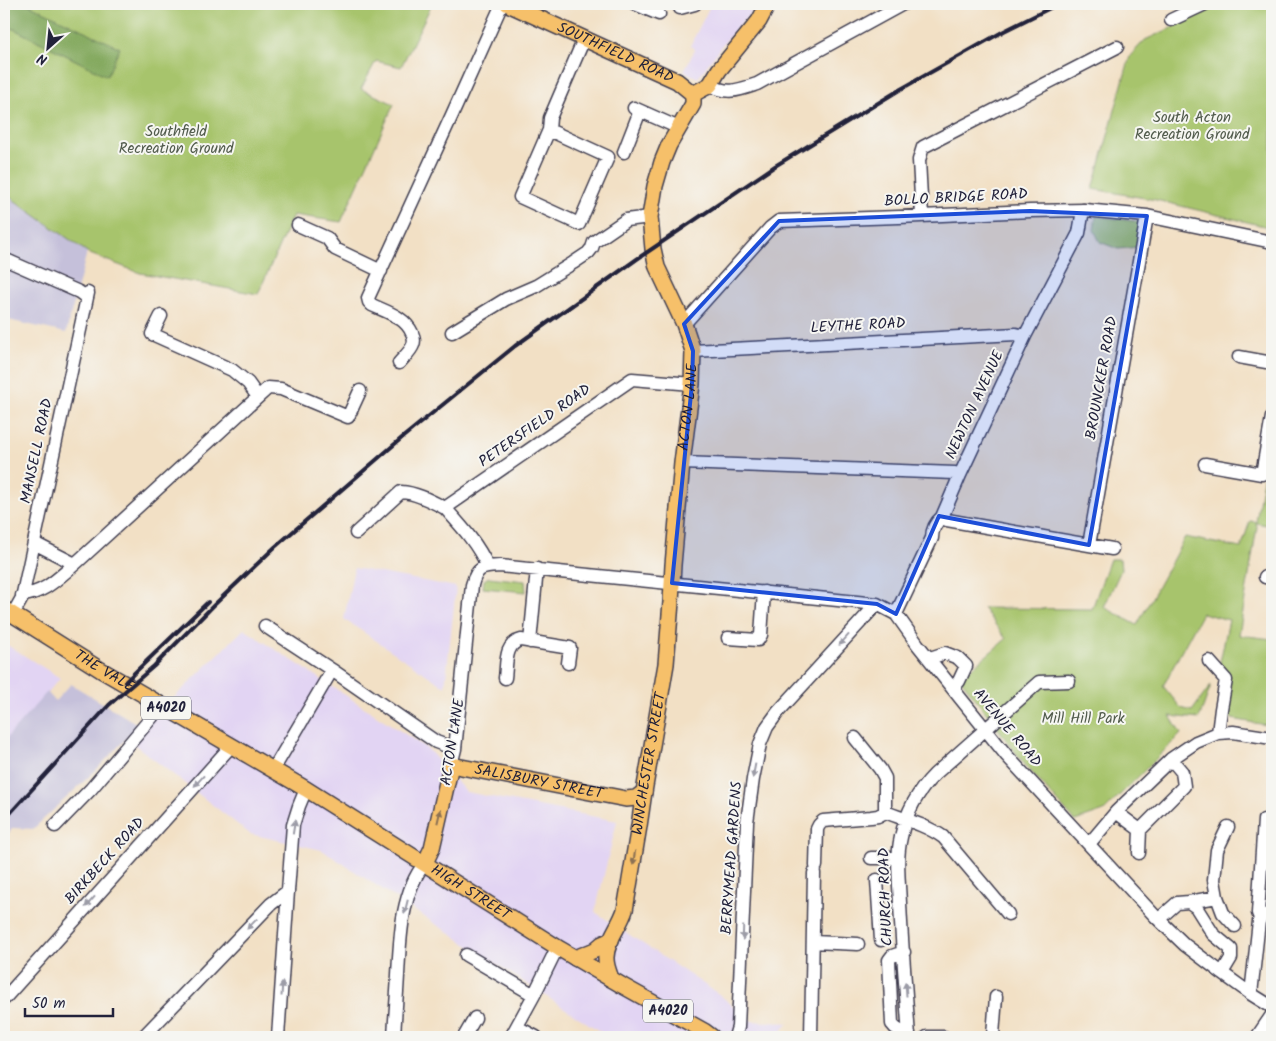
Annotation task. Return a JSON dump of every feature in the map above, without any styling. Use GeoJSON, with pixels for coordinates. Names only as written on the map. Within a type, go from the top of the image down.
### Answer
{"type":"FeatureCollection","features":[{"type":"Feature","properties":{"kind":"main road","name":"SOUTHFIELD ROAD"},"geometry":{"type":"LineString","coordinates":[[508,4],[677,81],[693,94]]}},
{"type":"Feature","properties":{"kind":"main road"},"geometry":{"type":"LineString","coordinates":[[693,94],[710,85],[719,70],[759,21],[768,4]]}},
{"type":"Feature","properties":{"kind":"main road","name":"ACTON LANE"},"geometry":{"type":"LineString","coordinates":[[672,583],[682,463],[692,384],[693,351],[684,324],[657,267],[650,217],[655,186],[662,162],[669,145],[693,104],[693,94]]}},
{"type":"Feature","properties":{"kind":"main road","name":"WINCHESTER STREET"},"geometry":{"type":"LineString","coordinates":[[611,979],[606,956],[607,948],[621,923],[625,910],[666,664],[672,583]]}},
{"type":"Feature","properties":{"kind":"main road","name":"THE VALE"},"geometry":{"type":"LineString","coordinates":[[7,614],[232,745]]}},
{"type":"Feature","properties":{"kind":"main road","name":"HIGH STREET"},"geometry":{"type":"LineString","coordinates":[[232,745],[425,863],[557,948],[712,1037]]}},
{"type":"Feature","properties":{"kind":"main road","name":"ACTON LANE"},"geometry":{"type":"LineString","coordinates":[[425,863],[432,848],[451,764]]}},
{"type":"Feature","properties":{"kind":"main road","name":"SALISBURY STREET"},"geometry":{"type":"LineString","coordinates":[[451,764],[626,799]]}},
{"type":"Feature","properties":{"kind":"main road"},"geometry":{"type":"LineString","coordinates":[[626,799],[636,798],[644,792]]}},
{"type":"Feature","properties":{"kind":"main road"},"geometry":{"type":"LineString","coordinates":[[626,799],[638,807],[641,818]]}},
{"type":"Feature","properties":{"kind":"main road"},"geometry":{"type":"LineString","coordinates":[[575,958],[595,950],[611,940]]}},
{"type":"Feature","properties":{"kind":"street"},"geometry":{"type":"LineString","coordinates":[[399,363],[414,343],[411,331],[402,320],[372,305],[368,298],[502,4]]}},
{"type":"Feature","properties":{"kind":"street"},"geometry":{"type":"LineString","coordinates":[[635,4],[659,14]]}},
{"type":"Feature","properties":{"kind":"street"},"geometry":{"type":"LineString","coordinates":[[680,8],[695,4]]}},
{"type":"Feature","properties":{"kind":"street"},"geometry":{"type":"LineString","coordinates":[[710,85],[726,92],[738,91],[757,84],[903,4]]}},
{"type":"Feature","properties":{"kind":"street"},"geometry":{"type":"LineString","coordinates":[[1171,20],[1205,4]]}},
{"type":"Feature","properties":{"kind":"street"},"geometry":{"type":"LineString","coordinates":[[549,130],[608,158],[579,224],[520,197],[549,130],[550,118],[584,39]]}},
{"type":"Feature","properties":{"kind":"street"},"geometry":{"type":"LineString","coordinates":[[922,216],[919,160],[923,147],[1117,47]]}},
{"type":"Feature","properties":{"kind":"street"},"geometry":{"type":"LineString","coordinates":[[624,152],[637,110],[679,128]]}},
{"type":"Feature","properties":{"kind":"street","name":"BOLLO BRIDGE ROAD"},"geometry":{"type":"LineString","coordinates":[[684,324],[770,228],[779,221],[1083,210],[1147,216],[1272,242]]}},
{"type":"Feature","properties":{"kind":"street","name":"NEWTON AVENUE"},"geometry":{"type":"LineString","coordinates":[[896,614],[932,538],[932,531],[942,517],[1025,336],[1079,233],[1083,210]]}},
{"type":"Feature","properties":{"kind":"street","name":"BROUNCKER ROAD"},"geometry":{"type":"LineString","coordinates":[[1089,545],[1147,216]]}},
{"type":"Feature","properties":{"kind":"street"},"geometry":{"type":"LineString","coordinates":[[452,332],[506,299],[536,286],[573,263],[588,253],[594,242],[626,220],[650,217]]}},
{"type":"Feature","properties":{"kind":"street"},"geometry":{"type":"LineString","coordinates":[[298,225],[327,238],[335,249],[381,271]]}},
{"type":"Feature","properties":{"kind":"street","name":"MANSELL ROAD"},"geometry":{"type":"LineString","coordinates":[[4,259],[88,295],[22,595],[20,602],[7,614]]}},
{"type":"Feature","properties":{"kind":"street"},"geometry":{"type":"LineString","coordinates":[[161,316],[152,334],[232,370],[263,392]]}},
{"type":"Feature","properties":{"kind":"street","name":"LEYTHE ROAD"},"geometry":{"type":"LineString","coordinates":[[693,351],[1016,334],[1025,336]]}},
{"type":"Feature","properties":{"kind":"street"},"geometry":{"type":"LineString","coordinates":[[1239,357],[1272,363]]}},
{"type":"Feature","properties":{"kind":"street","name":"PETERSFIELD ROAD"},"geometry":{"type":"LineString","coordinates":[[445,508],[632,379],[692,384]]}},
{"type":"Feature","properties":{"kind":"street"},"geometry":{"type":"LineString","coordinates":[[22,595],[40,592],[50,586],[263,392],[281,389],[348,417],[360,391]]}},
{"type":"Feature","properties":{"kind":"street"},"geometry":{"type":"LineString","coordinates":[[1205,464],[1262,474],[1272,417]]}},
{"type":"Feature","properties":{"kind":"street"},"geometry":{"type":"LineString","coordinates":[[682,463],[954,473],[960,475]]}},
{"type":"Feature","properties":{"kind":"street"},"geometry":{"type":"LineString","coordinates":[[356,533],[402,492],[410,493],[445,508],[478,548],[488,567],[537,569],[672,583]]}},
{"type":"Feature","properties":{"kind":"street"},"geometry":{"type":"LineString","coordinates":[[942,517],[1112,549]]}},
{"type":"Feature","properties":{"kind":"street"},"geometry":{"type":"LineString","coordinates":[[34,543],[75,564]]}},
{"type":"Feature","properties":{"kind":"street","name":"ACTON LANE"},"geometry":{"type":"LineString","coordinates":[[451,764],[455,749],[472,585],[479,569],[488,567]]}},
{"type":"Feature","properties":{"kind":"street"},"geometry":{"type":"LineString","coordinates":[[530,642],[537,569]]}},
{"type":"Feature","properties":{"kind":"street","name":"AVENUE ROAD"},"geometry":{"type":"LineString","coordinates":[[672,583],[877,604],[896,614],[1007,756],[1159,919],[1186,945],[1251,994],[1272,1007]]}},
{"type":"Feature","properties":{"kind":"street"},"geometry":{"type":"LineString","coordinates":[[728,638],[758,640],[761,635],[764,592]]}},
{"type":"Feature","properties":{"kind":"street","name":"BERRYMEAD GARDENS"},"geometry":{"type":"LineString","coordinates":[[735,1037],[738,1027],[747,822],[760,744],[767,727],[778,712],[877,604]]}},
{"type":"Feature","properties":{"kind":"street"},"geometry":{"type":"LineString","coordinates":[[265,626],[436,742],[455,749]]}},
{"type":"Feature","properties":{"kind":"street"},"geometry":{"type":"LineString","coordinates":[[506,678],[510,648],[514,642],[521,640],[570,648],[568,663]]}},
{"type":"Feature","properties":{"kind":"street"},"geometry":{"type":"LineString","coordinates":[[930,658],[945,653],[958,658],[966,666],[953,688]]}},
{"type":"Feature","properties":{"kind":"street"},"geometry":{"type":"LineString","coordinates":[[1209,661],[1226,680],[1218,733]]}},
{"type":"Feature","properties":{"kind":"street"},"geometry":{"type":"LineString","coordinates":[[273,770],[332,670]]}},
{"type":"Feature","properties":{"kind":"street","name":"CHURCH ROAD"},"geometry":{"type":"LineString","coordinates":[[911,1036],[901,926],[898,858],[900,838],[914,802],[926,782],[934,774],[1039,682],[1069,681]]}},
{"type":"Feature","properties":{"kind":"street"},"geometry":{"type":"LineString","coordinates":[[55,826],[91,789],[152,717],[158,703]]}},
{"type":"Feature","properties":{"kind":"street"},"geometry":{"type":"LineString","coordinates":[[1089,844],[1116,812],[1172,759],[1196,742],[1218,733],[1234,732],[1272,738]]}},
{"type":"Feature","properties":{"kind":"street"},"geometry":{"type":"LineString","coordinates":[[855,738],[885,778],[884,812]]}},
{"type":"Feature","properties":{"kind":"street","name":"BIRKBECK ROAD"},"geometry":{"type":"LineString","coordinates":[[4,999],[232,745]]}},
{"type":"Feature","properties":{"kind":"street"},"geometry":{"type":"LineString","coordinates":[[1139,853],[1140,830],[1184,786],[1182,772],[1172,759]]}},
{"type":"Feature","properties":{"kind":"street"},"geometry":{"type":"LineString","coordinates":[[278,1037],[293,825],[306,789]]}},
{"type":"Feature","properties":{"kind":"street"},"geometry":{"type":"LineString","coordinates":[[884,812],[943,837],[1008,914]]}},
{"type":"Feature","properties":{"kind":"street"},"geometry":{"type":"LineString","coordinates":[[811,1037],[817,830],[823,821],[878,816],[884,812]]}},
{"type":"Feature","properties":{"kind":"street"},"geometry":{"type":"LineString","coordinates":[[1116,812],[1140,830]]}},
{"type":"Feature","properties":{"kind":"street"},"geometry":{"type":"LineString","coordinates":[[1264,820],[1258,913],[1266,916]]}},
{"type":"Feature","properties":{"kind":"street"},"geometry":{"type":"LineString","coordinates":[[1228,827],[1217,850],[1214,880],[1217,897],[1223,913],[1235,926]]}},
{"type":"Feature","properties":{"kind":"street"},"geometry":{"type":"LineString","coordinates":[[870,858],[898,858]]}},
{"type":"Feature","properties":{"kind":"street"},"geometry":{"type":"LineString","coordinates":[[394,1037],[400,938],[404,915],[409,892],[417,874],[425,863]]}},
{"type":"Feature","properties":{"kind":"street"},"geometry":{"type":"LineString","coordinates":[[877,880],[881,940]]}},
{"type":"Feature","properties":{"kind":"street"},"geometry":{"type":"LineString","coordinates":[[143,1037],[271,904],[288,890]]}},
{"type":"Feature","properties":{"kind":"street"},"geometry":{"type":"LineString","coordinates":[[1159,919],[1177,903],[1217,897]]}},
{"type":"Feature","properties":{"kind":"street"},"geometry":{"type":"LineString","coordinates":[[1189,902],[1196,907],[1213,934],[1231,949],[1231,958],[1222,973]]}},
{"type":"Feature","properties":{"kind":"street"},"geometry":{"type":"LineString","coordinates":[[1251,994],[1259,921],[1266,916]]}},
{"type":"Feature","properties":{"kind":"street"},"geometry":{"type":"LineString","coordinates":[[880,927],[901,926]]}},
{"type":"Feature","properties":{"kind":"street"},"geometry":{"type":"LineString","coordinates":[[813,942],[858,944]]}},
{"type":"Feature","properties":{"kind":"street"},"geometry":{"type":"LineString","coordinates":[[536,1037],[514,1032],[557,948]]}},
{"type":"Feature","properties":{"kind":"street"},"geometry":{"type":"LineString","coordinates":[[466,955],[534,995]]}},
{"type":"Feature","properties":{"kind":"street"},"geometry":{"type":"LineString","coordinates":[[991,1037],[996,998]]}},
{"type":"Feature","properties":{"kind":"street"},"geometry":{"type":"LineString","coordinates":[[1257,1037],[1272,1015]]}},
{"type":"Feature","properties":{"kind":"street"},"geometry":{"type":"LineString","coordinates":[[464,1037],[475,1018]]}},
{"type":"Feature","properties":{"kind":"street"},"geometry":{"type":"LineString","coordinates":[[927,1037],[944,1037]]}},
{"type":"Feature","properties":{"kind":"highlighted area"},"geometry":{"type":"Polygon","coordinates":[[[1030,211],[1147,216],[1089,545],[939,516],[896,614],[877,604],[672,583],[692,384],[693,351],[684,324],[779,221],[1030,211]]]}},
{"type":"Feature","properties":{"kind":"shaded area"},"geometry":{"type":"Polygon","coordinates":[[[711,4],[759,4],[722,45],[698,78],[684,71],[695,49],[690,46],[711,4]]]}},
{"type":"Feature","properties":{"kind":"shaded area"},"geometry":{"type":"Polygon","coordinates":[[[4,193],[87,252],[66,333],[8,320],[4,339],[4,193]]]}},
{"type":"Feature","properties":{"kind":"shaded area"},"geometry":{"type":"Polygon","coordinates":[[[354,568],[456,587],[445,687],[344,619],[354,568]]]}},
{"type":"Feature","properties":{"kind":"shaded area"},"geometry":{"type":"Polygon","coordinates":[[[244,629],[428,749],[466,792],[617,821],[595,912],[720,995],[751,1021],[789,1023],[775,1037],[602,1037],[601,1032],[322,850],[250,834],[130,741],[244,629]]]}},
{"type":"Feature","properties":{"kind":"shaded area"},"geometry":{"type":"Polygon","coordinates":[[[4,643],[60,678],[4,744],[4,643]]]}},
{"type":"Feature","properties":{"kind":"shaded area"},"geometry":{"type":"Polygon","coordinates":[[[71,684],[139,725],[96,770],[33,829],[13,828],[4,839],[4,741],[47,692],[55,701],[71,684]]]}},
{"type":"Feature","properties":{"kind":"green space","name":"Southfield Recreation Ground"},"geometry":{"type":"Polygon","coordinates":[[[4,4],[340,4],[351,9],[354,4],[432,4],[401,67],[376,61],[361,89],[394,104],[341,222],[293,215],[258,294],[140,273],[90,254],[4,193],[4,4]]]}},
{"type":"Feature","properties":{"kind":"green space"},"geometry":{"type":"Polygon","coordinates":[[[4,4],[28,4],[120,48],[107,76],[4,24],[4,4]]]}},
{"type":"Feature","properties":{"kind":"green space","name":"South Acton Recreation Ground"},"geometry":{"type":"Polygon","coordinates":[[[1221,4],[1272,4],[1272,228],[1156,200],[1093,189],[1130,56],[1145,40],[1221,4]]]}},
{"type":"Feature","properties":{"kind":"green space"},"geometry":{"type":"Polygon","coordinates":[[[1096,216],[1142,222],[1138,247],[1118,249],[1100,242],[1094,230],[1096,216]]]}},
{"type":"Feature","properties":{"kind":"green space","name":"Mill Hill Park"},"geometry":{"type":"Polygon","coordinates":[[[1272,423],[1272,526],[1256,523],[1257,527],[1239,635],[1272,639],[1272,726],[1232,719],[1221,709],[1226,680],[1218,671],[1229,620],[1202,613],[1163,686],[1181,708],[1192,711],[1211,685],[1199,719],[1170,716],[1181,734],[1104,811],[1075,821],[1025,765],[960,678],[1006,639],[983,608],[1092,609],[1110,559],[1120,559],[1121,570],[1104,607],[1137,625],[1185,537],[1241,548],[1250,521],[1256,522],[1272,423]]]}},
{"type":"Feature","properties":{"kind":"green space"},"geometry":{"type":"Polygon","coordinates":[[[489,577],[525,581],[526,592],[483,588],[484,580],[489,577]]]}},
{"type":"Feature","properties":{"kind":"railway"},"geometry":{"type":"LineString","coordinates":[[4,820],[109,705],[154,666],[275,547],[403,437],[515,346],[637,259],[775,166],[901,89],[1004,31],[1058,4]]}},
{"type":"Feature","properties":{"kind":"railway"},"geometry":{"type":"LineString","coordinates":[[125,682],[208,602]]}}]}
